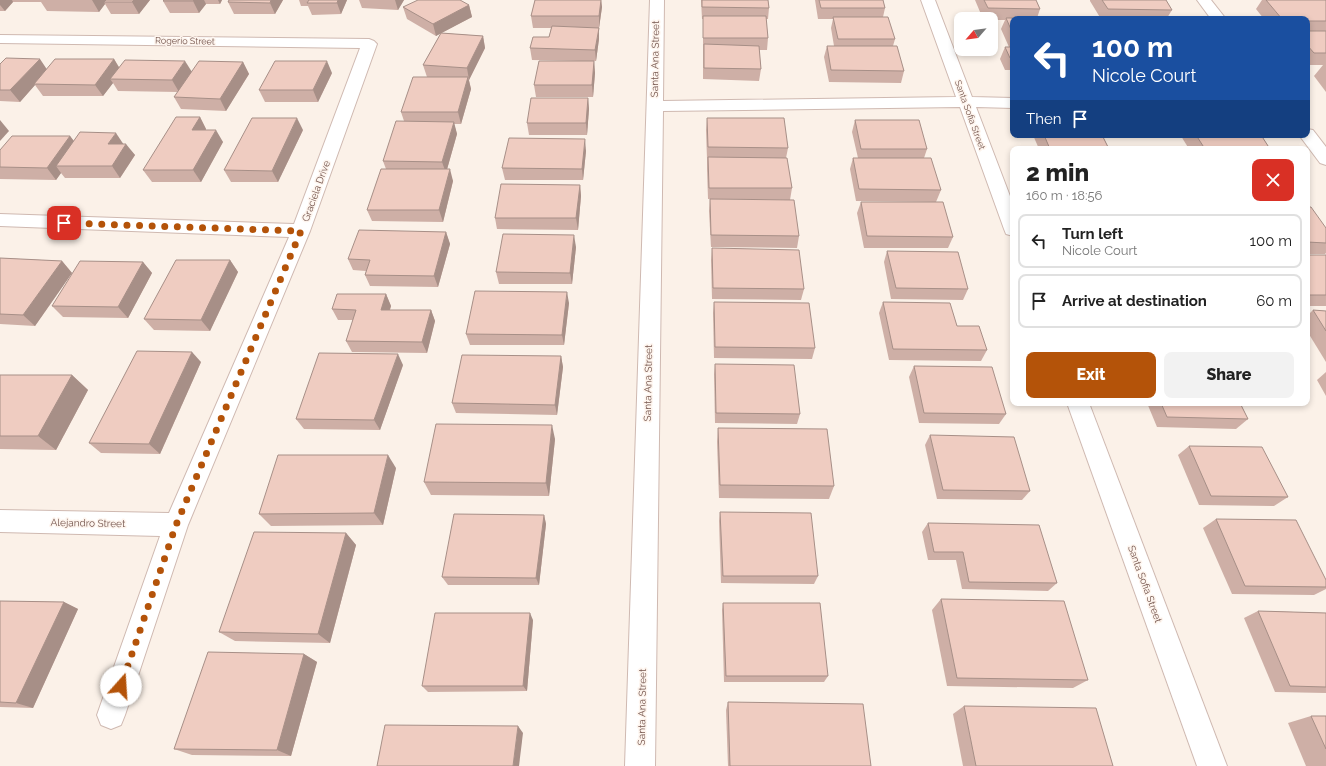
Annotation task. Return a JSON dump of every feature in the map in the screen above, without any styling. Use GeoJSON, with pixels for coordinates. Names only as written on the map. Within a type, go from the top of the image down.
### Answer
{"type":"FeatureCollection","features":[{"type":"Feature","properties":{"kind":"street","name":"Santa Ana Street"},"geometry":{"type":"LineString","coordinates":[[640,766],[657,0]]}},
{"type":"Feature","properties":{"kind":"street","name":"Santa Sofia Street"},"geometry":{"type":"LineString","coordinates":[[928,0],[1010,221]]}},
{"type":"Feature","properties":{"kind":"street"},"geometry":{"type":"LineString","coordinates":[[1204,0],[1217,16]]}},
{"type":"Feature","properties":{"kind":"street","name":"Rogerio Street"},"geometry":{"type":"LineString","coordinates":[[0,39],[369,44]]}},
{"type":"Feature","properties":{"kind":"street","name":"Graciela Drive"},"geometry":{"type":"LineString","coordinates":[[111,715],[176,525],[301,231],[369,44]]}},
{"type":"Feature","properties":{"kind":"street"},"geometry":{"type":"LineString","coordinates":[[654,106],[966,102],[1010,103]]}},
{"type":"Feature","properties":{"kind":"street"},"geometry":{"type":"LineString","coordinates":[[1310,138],[1326,159]]}},
{"type":"Feature","properties":{"kind":"street"},"geometry":{"type":"LineString","coordinates":[[0,220],[301,231]]}},
{"type":"Feature","properties":{"kind":"street","name":"Santa Sofia Street"},"geometry":{"type":"LineString","coordinates":[[1079,406],[1212,766]]}},
{"type":"Feature","properties":{"kind":"street","name":"Alejandro Street"},"geometry":{"type":"LineString","coordinates":[[0,521],[176,525]]}},
{"type":"Feature","properties":{"kind":"building"},"geometry":{"type":"Polygon","coordinates":[[[106,0],[134,0],[132,2],[104,2],[106,0]]]}},
{"type":"Feature","properties":{"kind":"building"},"geometry":{"type":"Polygon","coordinates":[[[164,0],[194,0],[163,1],[164,0]]]}},
{"type":"Feature","properties":{"kind":"building"},"geometry":{"type":"Polygon","coordinates":[[[229,0],[271,0],[270,3],[228,2],[229,0]]]}},
{"type":"Feature","properties":{"kind":"building"},"geometry":{"type":"Polygon","coordinates":[[[309,0],[338,0],[337,3],[307,3],[309,0]]]}},
{"type":"Feature","properties":{"kind":"building"},"geometry":{"type":"Polygon","coordinates":[[[418,0],[460,0],[469,5],[433,24],[403,7],[418,0]]]}},
{"type":"Feature","properties":{"kind":"building"},"geometry":{"type":"Polygon","coordinates":[[[535,0],[601,0],[599,16],[531,16],[535,0]]]}},
{"type":"Feature","properties":{"kind":"building"},"geometry":{"type":"Polygon","coordinates":[[[702,0],[768,0],[769,8],[702,7],[702,0]]]}},
{"type":"Feature","properties":{"kind":"building"},"geometry":{"type":"Polygon","coordinates":[[[819,0],[883,0],[885,8],[821,8],[819,0]]]}},
{"type":"Feature","properties":{"kind":"building"},"geometry":{"type":"Polygon","coordinates":[[[984,0],[1036,0],[1040,9],[988,8],[984,0]]]}},
{"type":"Feature","properties":{"kind":"building"},"geometry":{"type":"Polygon","coordinates":[[[1102,0],[1166,0],[1172,10],[1108,9],[1102,0]]]}},
{"type":"Feature","properties":{"kind":"building"},"geometry":{"type":"Polygon","coordinates":[[[1266,0],[1326,0],[1326,21],[1310,21],[1310,16],[1279,16],[1266,0]]]}},
{"type":"Feature","properties":{"kind":"building"},"geometry":{"type":"Polygon","coordinates":[[[703,16],[766,16],[768,38],[703,38],[703,16]]]}},
{"type":"Feature","properties":{"kind":"building"},"geometry":{"type":"Polygon","coordinates":[[[833,17],[888,17],[895,39],[838,39],[833,17]]]}},
{"type":"Feature","properties":{"kind":"building"},"geometry":{"type":"Polygon","coordinates":[[[1006,18],[1010,18],[1010,27],[1006,18]]]}},
{"type":"Feature","properties":{"kind":"building"},"geometry":{"type":"Polygon","coordinates":[[[552,26],[599,28],[595,50],[530,48],[533,37],[549,37],[552,26]]]}},
{"type":"Feature","properties":{"kind":"building"},"geometry":{"type":"Polygon","coordinates":[[[1310,31],[1326,31],[1326,53],[1314,53],[1310,48],[1310,31]]]}},
{"type":"Feature","properties":{"kind":"building"},"geometry":{"type":"Polygon","coordinates":[[[441,33],[483,36],[467,68],[423,65],[441,33]]]}},
{"type":"Feature","properties":{"kind":"building"},"geometry":{"type":"Polygon","coordinates":[[[704,44],[759,46],[761,69],[704,68],[704,44]]]}},
{"type":"Feature","properties":{"kind":"building"},"geometry":{"type":"Polygon","coordinates":[[[827,46],[897,46],[904,71],[831,70],[827,46]]]}},
{"type":"Feature","properties":{"kind":"building"},"geometry":{"type":"Polygon","coordinates":[[[1005,47],[1010,47],[1010,58],[1005,47]]]}},
{"type":"Feature","properties":{"kind":"building"},"geometry":{"type":"Polygon","coordinates":[[[6,58],[40,59],[10,90],[0,90],[0,64],[6,58]]]}},
{"type":"Feature","properties":{"kind":"building"},"geometry":{"type":"Polygon","coordinates":[[[55,59],[114,59],[95,85],[34,84],[55,59]]]}},
{"type":"Feature","properties":{"kind":"building"},"geometry":{"type":"Polygon","coordinates":[[[125,60],[185,61],[172,80],[110,79],[125,60]]]}},
{"type":"Feature","properties":{"kind":"building"},"geometry":{"type":"Polygon","coordinates":[[[199,61],[243,62],[220,99],[174,97],[199,61]]]}},
{"type":"Feature","properties":{"kind":"building"},"geometry":{"type":"Polygon","coordinates":[[[275,61],[327,61],[313,90],[259,90],[275,61]]]}},
{"type":"Feature","properties":{"kind":"building"},"geometry":{"type":"Polygon","coordinates":[[[539,61],[594,61],[592,85],[534,85],[539,61]]]}},
{"type":"Feature","properties":{"kind":"building"},"geometry":{"type":"Polygon","coordinates":[[[413,77],[468,77],[458,112],[401,112],[413,77]]]}},
{"type":"Feature","properties":{"kind":"building"},"geometry":{"type":"Polygon","coordinates":[[[531,98],[588,98],[586,123],[527,123],[531,98]]]}},
{"type":"Feature","properties":{"kind":"building"},"geometry":{"type":"Polygon","coordinates":[[[176,117],[200,117],[192,130],[216,130],[193,170],[143,170],[176,117]]]}},
{"type":"Feature","properties":{"kind":"building"},"geometry":{"type":"Polygon","coordinates":[[[252,118],[297,118],[272,171],[224,170],[252,118]]]}},
{"type":"Feature","properties":{"kind":"building"},"geometry":{"type":"Polygon","coordinates":[[[707,118],[784,118],[788,148],[708,147],[707,118]]]}},
{"type":"Feature","properties":{"kind":"building"},"geometry":{"type":"Polygon","coordinates":[[[855,120],[919,120],[927,149],[861,149],[855,120]]]}},
{"type":"Feature","properties":{"kind":"building"},"geometry":{"type":"Polygon","coordinates":[[[396,121],[454,122],[442,162],[383,161],[396,121]]]}},
{"type":"Feature","properties":{"kind":"building"},"geometry":{"type":"Polygon","coordinates":[[[80,132],[116,133],[108,144],[126,144],[112,166],[56,166],[80,132]]]}},
{"type":"Feature","properties":{"kind":"building"},"geometry":{"type":"Polygon","coordinates":[[[12,136],[70,136],[47,168],[0,167],[0,150],[12,136]]]}},
{"type":"Feature","properties":{"kind":"building"},"geometry":{"type":"Polygon","coordinates":[[[509,138],[585,139],[582,169],[502,168],[509,138]]]}},
{"type":"Feature","properties":{"kind":"building"},"geometry":{"type":"Polygon","coordinates":[[[1045,138],[1104,138],[1108,146],[1049,146],[1045,138]]]}},
{"type":"Feature","properties":{"kind":"building"},"geometry":{"type":"Polygon","coordinates":[[[1198,138],[1263,138],[1268,146],[1203,146],[1198,138]]]}},
{"type":"Feature","properties":{"kind":"building"},"geometry":{"type":"Polygon","coordinates":[[[708,157],[787,158],[792,188],[709,188],[708,157]]]}},
{"type":"Feature","properties":{"kind":"building"},"geometry":{"type":"Polygon","coordinates":[[[853,158],[931,158],[941,190],[859,189],[853,158]]]}},
{"type":"Feature","properties":{"kind":"building"},"geometry":{"type":"Polygon","coordinates":[[[381,169],[450,169],[439,210],[367,210],[381,169]]]}},
{"type":"Feature","properties":{"kind":"building"},"geometry":{"type":"Polygon","coordinates":[[[501,184],[580,185],[576,218],[495,218],[501,184]]]}},
{"type":"Feature","properties":{"kind":"building"},"geometry":{"type":"Polygon","coordinates":[[[710,199],[794,200],[799,236],[711,235],[710,199]]]}},
{"type":"Feature","properties":{"kind":"building"},"geometry":{"type":"Polygon","coordinates":[[[861,202],[943,202],[953,237],[867,236],[861,202]]]}},
{"type":"Feature","properties":{"kind":"building"},"geometry":{"type":"Polygon","coordinates":[[[1310,207],[1326,228],[1326,243],[1310,242],[1310,207]]]}},
{"type":"Feature","properties":{"kind":"building"},"geometry":{"type":"Polygon","coordinates":[[[359,230],[446,232],[434,276],[365,275],[370,260],[348,259],[359,230]]]}},
{"type":"Feature","properties":{"kind":"building"},"geometry":{"type":"Polygon","coordinates":[[[503,234],[574,235],[570,273],[496,272],[503,234]]]}},
{"type":"Feature","properties":{"kind":"building"},"geometry":{"type":"Polygon","coordinates":[[[712,248],[799,250],[804,289],[713,288],[712,248]]]}},
{"type":"Feature","properties":{"kind":"building"},"geometry":{"type":"Polygon","coordinates":[[[887,251],[958,252],[968,289],[896,288],[887,251]]]}},
{"type":"Feature","properties":{"kind":"building"},"geometry":{"type":"Polygon","coordinates":[[[1310,255],[1326,255],[1326,295],[1310,295],[1310,255]]]}},
{"type":"Feature","properties":{"kind":"building"},"geometry":{"type":"Polygon","coordinates":[[[0,258],[62,261],[23,315],[0,314],[0,258]]]}},
{"type":"Feature","properties":{"kind":"building"},"geometry":{"type":"Polygon","coordinates":[[[176,260],[230,260],[201,320],[144,319],[176,260]]]}},
{"type":"Feature","properties":{"kind":"building"},"geometry":{"type":"Polygon","coordinates":[[[80,261],[143,262],[118,307],[52,306],[80,261]]]}},
{"type":"Feature","properties":{"kind":"building"},"geometry":{"type":"Polygon","coordinates":[[[475,291],[567,292],[562,335],[466,334],[475,291]]]}},
{"type":"Feature","properties":{"kind":"building"},"geometry":{"type":"Polygon","coordinates":[[[337,294],[386,294],[381,310],[431,310],[422,342],[346,341],[356,310],[332,309],[337,294]]]}},
{"type":"Feature","properties":{"kind":"building"},"geometry":{"type":"Polygon","coordinates":[[[714,302],[809,303],[815,348],[715,347],[714,302]]]}},
{"type":"Feature","properties":{"kind":"building"},"geometry":{"type":"Polygon","coordinates":[[[883,302],[950,303],[957,326],[979,326],[987,350],[893,349],[883,302]]]}},
{"type":"Feature","properties":{"kind":"building"},"geometry":{"type":"Polygon","coordinates":[[[1313,310],[1326,311],[1326,331],[1313,310]]]}},
{"type":"Feature","properties":{"kind":"building"},"geometry":{"type":"Polygon","coordinates":[[[137,351],[192,352],[149,444],[89,443],[137,351]]]}},
{"type":"Feature","properties":{"kind":"building"},"geometry":{"type":"Polygon","coordinates":[[[319,353],[398,354],[374,420],[296,419],[319,353]]]}},
{"type":"Feature","properties":{"kind":"building"},"geometry":{"type":"Polygon","coordinates":[[[462,355],[561,356],[555,405],[452,403],[462,355]]]}},
{"type":"Feature","properties":{"kind":"building"},"geometry":{"type":"Polygon","coordinates":[[[715,364],[794,365],[800,414],[716,413],[715,364]]]}},
{"type":"Feature","properties":{"kind":"building"},"geometry":{"type":"Polygon","coordinates":[[[914,366],[992,367],[1006,414],[924,413],[914,366]]]}},
{"type":"Feature","properties":{"kind":"building"},"geometry":{"type":"Polygon","coordinates":[[[0,375],[72,375],[38,436],[0,436],[0,375]]]}},
{"type":"Feature","properties":{"kind":"building"},"geometry":{"type":"Polygon","coordinates":[[[1162,406],[1242,406],[1248,419],[1167,417],[1162,406]]]}},
{"type":"Feature","properties":{"kind":"building"},"geometry":{"type":"Polygon","coordinates":[[[436,424],[552,425],[546,483],[424,482],[436,424]]]}},
{"type":"Feature","properties":{"kind":"building"},"geometry":{"type":"Polygon","coordinates":[[[718,428],[827,429],[834,486],[720,485],[718,428]]]}},
{"type":"Feature","properties":{"kind":"building"},"geometry":{"type":"Polygon","coordinates":[[[930,435],[1014,437],[1030,491],[943,490],[930,435]]]}},
{"type":"Feature","properties":{"kind":"building"},"geometry":{"type":"Polygon","coordinates":[[[1189,446],[1262,447],[1288,497],[1211,496],[1189,446]]]}},
{"type":"Feature","properties":{"kind":"building"},"geometry":{"type":"Polygon","coordinates":[[[278,455],[388,455],[374,513],[259,514],[278,455]]]}},
{"type":"Feature","properties":{"kind":"building"},"geometry":{"type":"Polygon","coordinates":[[[720,512],[811,513],[818,576],[723,576],[720,512]]]}},
{"type":"Feature","properties":{"kind":"building"},"geometry":{"type":"Polygon","coordinates":[[[454,514],[544,515],[536,578],[442,577],[454,514]]]}},
{"type":"Feature","properties":{"kind":"building"},"geometry":{"type":"Polygon","coordinates":[[[1216,519],[1296,520],[1326,580],[1326,587],[1245,586],[1216,519]]]}},
{"type":"Feature","properties":{"kind":"building"},"geometry":{"type":"Polygon","coordinates":[[[928,523],[1039,525],[1057,583],[969,582],[963,552],[934,552],[928,523]]]}},
{"type":"Feature","properties":{"kind":"building"},"geometry":{"type":"Polygon","coordinates":[[[254,532],[346,533],[318,634],[219,632],[254,532]]]}},
{"type":"Feature","properties":{"kind":"building"},"geometry":{"type":"Polygon","coordinates":[[[941,599],[1064,601],[1088,680],[957,678],[941,599]]]}},
{"type":"Feature","properties":{"kind":"building"},"geometry":{"type":"Polygon","coordinates":[[[0,601],[64,602],[16,703],[0,702],[0,601]]]}},
{"type":"Feature","properties":{"kind":"building"},"geometry":{"type":"Polygon","coordinates":[[[723,603],[820,603],[828,676],[726,676],[723,603]]]}},
{"type":"Feature","properties":{"kind":"building"},"geometry":{"type":"Polygon","coordinates":[[[1258,611],[1326,613],[1326,687],[1290,686],[1258,611]]]}},
{"type":"Feature","properties":{"kind":"building"},"geometry":{"type":"Polygon","coordinates":[[[435,613],[530,613],[523,686],[422,686],[435,613]]]}},
{"type":"Feature","properties":{"kind":"building"},"geometry":{"type":"Polygon","coordinates":[[[208,652],[304,654],[277,750],[174,749],[208,652]]]}},
{"type":"Feature","properties":{"kind":"building"},"geometry":{"type":"Polygon","coordinates":[[[728,702],[863,704],[871,766],[730,766],[728,702]]]}},
{"type":"Feature","properties":{"kind":"building"},"geometry":{"type":"Polygon","coordinates":[[[964,706],[1096,708],[1113,766],[976,766],[964,706]]]}},
{"type":"Feature","properties":{"kind":"building"},"geometry":{"type":"Polygon","coordinates":[[[1311,716],[1326,716],[1326,749],[1311,716]]]}},
{"type":"Feature","properties":{"kind":"building"},"geometry":{"type":"Polygon","coordinates":[[[385,725],[518,726],[513,766],[377,766],[385,725]]]}},
{"type":"Feature","properties":{"kind":"route"},"geometry":{"type":"LineString","coordinates":[[64,223],[301,231],[176,525],[121,686]]}}]}
